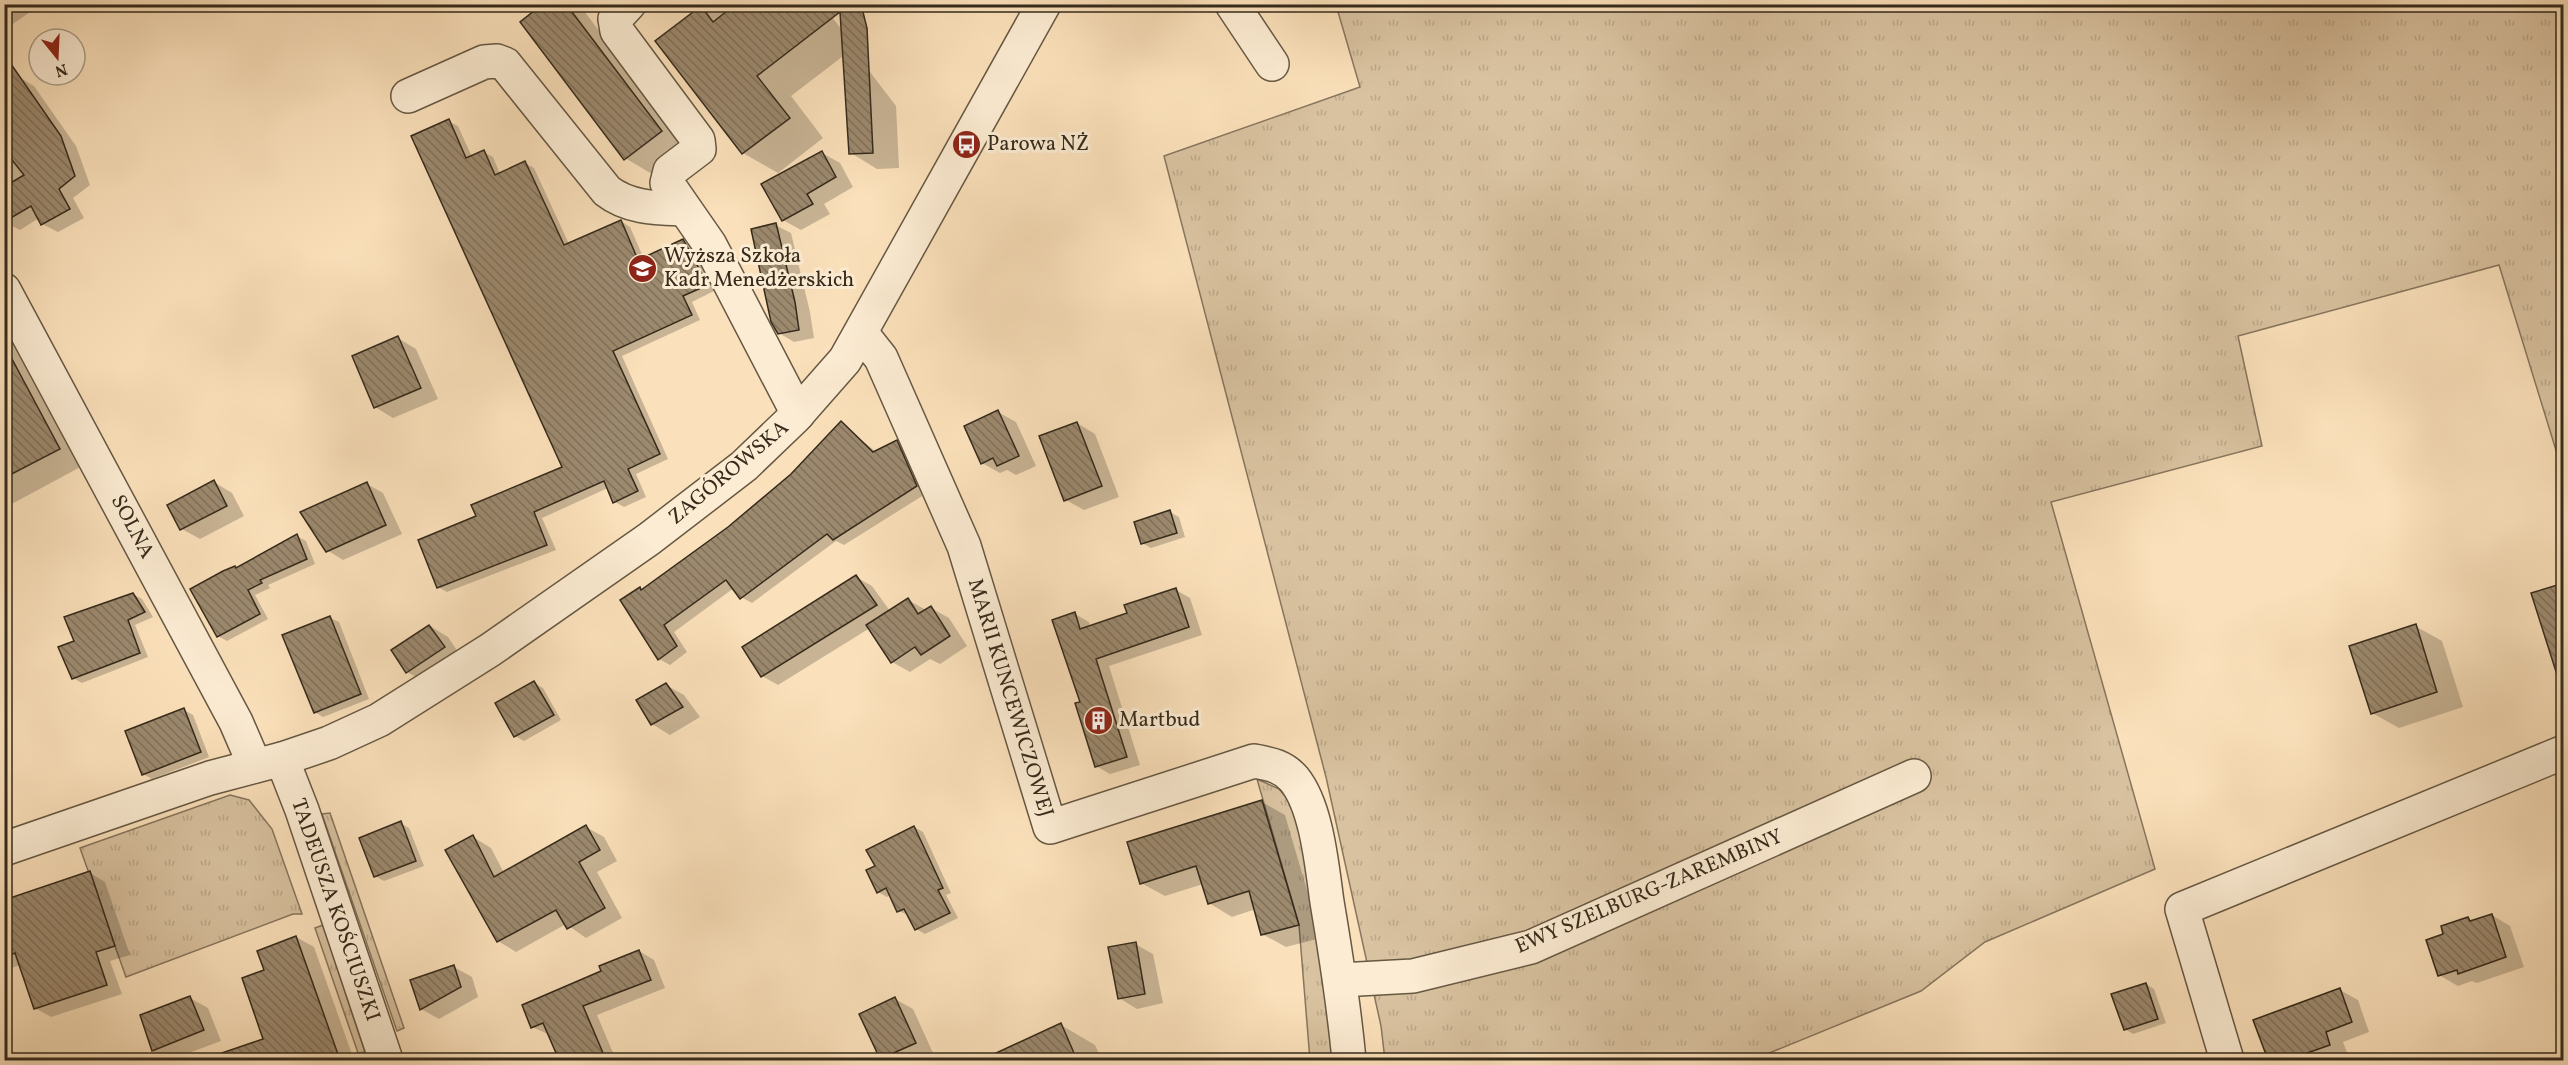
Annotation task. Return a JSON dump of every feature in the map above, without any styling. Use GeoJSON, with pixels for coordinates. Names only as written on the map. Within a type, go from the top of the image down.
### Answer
{"type":"FeatureCollection","features":[{"type":"Feature","properties":{"kind":"street"},"geometry":{"type":"LineString","coordinates":[[629,4],[615,19],[617,31],[698,140],[699,150],[670,171],[667,183],[710,245],[798,414]]}},
{"type":"Feature","properties":{"kind":"street","name":"ZAGÓROWSKA"},"geometry":{"type":"LineString","coordinates":[[4,849],[210,778],[268,763],[329,743],[379,720],[490,650],[706,496],[769,444],[845,360],[862,334],[1044,4]]}},
{"type":"Feature","properties":{"kind":"street"},"geometry":{"type":"LineString","coordinates":[[1232,4],[1272,64]]}},
{"type":"Feature","properties":{"kind":"street"},"geometry":{"type":"LineString","coordinates":[[408,96],[484,62],[497,61],[506,64],[607,191],[615,197],[646,207],[683,209]]}},
{"type":"Feature","properties":{"kind":"street","name":"SOLNA"},"geometry":{"type":"LineString","coordinates":[[4,290],[236,722],[268,763]]}},
{"type":"Feature","properties":{"kind":"street","name":"MARII KUNCEWICZOWEJ"},"geometry":{"type":"LineString","coordinates":[[862,334],[881,358],[964,546],[1050,827],[1254,761],[1279,766],[1295,780],[1307,805],[1317,839],[1340,980],[1349,1060]]}},
{"type":"Feature","properties":{"kind":"street"},"geometry":{"type":"LineString","coordinates":[[2227,1060],[2182,909],[2564,752]]}},
{"type":"Feature","properties":{"kind":"street","name":"TADEUSZA KOŚCIUSZKI"},"geometry":{"type":"LineString","coordinates":[[268,763],[379,1059]]}},
{"type":"Feature","properties":{"kind":"street","name":"EWY SZELBURG-ZAREMBINY"},"geometry":{"type":"LineString","coordinates":[[1340,980],[1413,976],[1531,947],[1914,776]]}},
{"type":"Feature","properties":{"kind":"green space"},"geometry":{"type":"Polygon","coordinates":[[[1336,5],[2563,5],[2563,473],[2499,265],[2238,336],[2262,446],[2051,502],[2155,869],[1985,942],[1921,991],[1762,1056],[1763,1060],[1385,1060],[1381,1026],[1326,777],[1164,156],[1360,87],[1336,5]]]}},
{"type":"Feature","properties":{"kind":"green space"},"geometry":{"type":"Polygon","coordinates":[[[1257,779],[1279,789],[1301,815],[1337,1060],[1310,1060],[1299,925],[1257,779]]]}},
{"type":"Feature","properties":{"kind":"green space"},"geometry":{"type":"Polygon","coordinates":[[[230,795],[249,800],[272,829],[302,914],[293,914],[126,977],[80,848],[230,795]]]}},
{"type":"Feature","properties":{"kind":"green space"},"geometry":{"type":"Polygon","coordinates":[[[330,813],[404,1028],[397,1031],[322,814],[330,813]]]}},
{"type":"Feature","properties":{"kind":"green space"},"geometry":{"type":"Polygon","coordinates":[[[323,925],[365,1052],[358,1053],[315,928],[323,925]]]}},
{"type":"Feature","properties":{"kind":"building"},"geometry":{"type":"Polygon","coordinates":[[[543,4],[566,4],[662,131],[624,160],[520,22],[543,4]]]}},
{"type":"Feature","properties":{"kind":"building"},"geometry":{"type":"Polygon","coordinates":[[[736,4],[861,4],[867,28],[873,153],[849,154],[840,12],[757,76],[790,118],[742,154],[655,41],[701,6],[713,22],[736,4]]]}},
{"type":"Feature","properties":{"kind":"building"},"geometry":{"type":"Polygon","coordinates":[[[4,54],[61,136],[75,176],[59,189],[70,209],[41,225],[31,206],[4,222],[4,187],[24,175],[4,150],[4,54]]]}},
{"type":"Feature","properties":{"kind":"building"},"geometry":{"type":"Polygon","coordinates":[[[449,119],[466,158],[484,150],[495,175],[525,161],[564,245],[621,220],[638,260],[683,239],[708,285],[683,296],[692,315],[613,351],[660,454],[628,469],[638,491],[613,503],[604,481],[534,512],[547,545],[437,588],[418,540],[476,516],[471,505],[562,467],[411,136],[449,119]]]}},
{"type":"Feature","properties":{"kind":"building"},"geometry":{"type":"Polygon","coordinates":[[[822,151],[836,177],[807,194],[813,204],[782,221],[761,184],[822,151]]]}},
{"type":"Feature","properties":{"kind":"building"},"geometry":{"type":"Polygon","coordinates":[[[776,223],[795,302],[799,330],[778,334],[771,322],[751,229],[776,223]]]}},
{"type":"Feature","properties":{"kind":"building"},"geometry":{"type":"Polygon","coordinates":[[[398,336],[421,388],[374,408],[352,356],[398,336]]]}},
{"type":"Feature","properties":{"kind":"building"},"geometry":{"type":"Polygon","coordinates":[[[4,344],[60,449],[4,478],[4,344]]]}},
{"type":"Feature","properties":{"kind":"building"},"geometry":{"type":"Polygon","coordinates":[[[998,410],[1019,456],[997,466],[993,458],[981,464],[964,426],[998,410]]]}},
{"type":"Feature","properties":{"kind":"building"},"geometry":{"type":"Polygon","coordinates":[[[841,421],[873,452],[897,440],[917,486],[833,540],[827,534],[740,599],[726,580],[664,625],[677,646],[658,660],[620,600],[640,587],[641,590],[728,527],[791,474],[841,421]]]}},
{"type":"Feature","properties":{"kind":"building"},"geometry":{"type":"Polygon","coordinates":[[[1077,422],[1102,486],[1064,501],[1039,436],[1077,422]]]}},
{"type":"Feature","properties":{"kind":"building"},"geometry":{"type":"Polygon","coordinates":[[[214,480],[227,506],[180,530],[167,505],[214,480]]]}},
{"type":"Feature","properties":{"kind":"building"},"geometry":{"type":"Polygon","coordinates":[[[367,482],[386,525],[326,552],[300,512],[367,482]]]}},
{"type":"Feature","properties":{"kind":"building"},"geometry":{"type":"Polygon","coordinates":[[[1170,510],[1177,533],[1141,544],[1134,522],[1170,510]]]}},
{"type":"Feature","properties":{"kind":"building"},"geometry":{"type":"Polygon","coordinates":[[[297,534],[307,559],[260,580],[262,583],[248,590],[260,614],[217,637],[190,589],[223,571],[235,566],[236,568],[297,534]]]}},
{"type":"Feature","properties":{"kind":"building"},"geometry":{"type":"Polygon","coordinates":[[[856,575],[877,605],[761,677],[742,647],[856,575]]]}},
{"type":"Feature","properties":{"kind":"building"},"geometry":{"type":"Polygon","coordinates":[[[2564,583],[2564,677],[2558,678],[2531,593],[2564,583]]]}},
{"type":"Feature","properties":{"kind":"building"},"geometry":{"type":"Polygon","coordinates":[[[1176,588],[1189,627],[1096,659],[1127,757],[1095,767],[1075,703],[1080,702],[1052,620],[1075,612],[1080,629],[1127,613],[1124,605],[1176,588]]]}},
{"type":"Feature","properties":{"kind":"building"},"geometry":{"type":"Polygon","coordinates":[[[133,593],[145,612],[128,620],[140,653],[72,679],[58,647],[74,641],[64,617],[133,593]]]}},
{"type":"Feature","properties":{"kind":"building"},"geometry":{"type":"Polygon","coordinates":[[[908,598],[918,614],[931,606],[950,636],[921,655],[915,647],[891,663],[866,625],[908,598]]]}},
{"type":"Feature","properties":{"kind":"building"},"geometry":{"type":"Polygon","coordinates":[[[330,616],[361,694],[314,713],[282,635],[330,616]]]}},
{"type":"Feature","properties":{"kind":"building"},"geometry":{"type":"Polygon","coordinates":[[[2416,624],[2437,692],[2371,714],[2349,646],[2416,624]]]}},
{"type":"Feature","properties":{"kind":"building"},"geometry":{"type":"Polygon","coordinates":[[[429,625],[445,647],[406,673],[391,650],[429,625]]]}},
{"type":"Feature","properties":{"kind":"building"},"geometry":{"type":"Polygon","coordinates":[[[534,681],[554,715],[514,737],[495,703],[534,681]]]}},
{"type":"Feature","properties":{"kind":"building"},"geometry":{"type":"Polygon","coordinates":[[[666,683],[683,707],[651,725],[636,700],[666,683]]]}},
{"type":"Feature","properties":{"kind":"building"},"geometry":{"type":"Polygon","coordinates":[[[184,708],[201,752],[142,775],[125,731],[184,708]]]}},
{"type":"Feature","properties":{"kind":"building"},"geometry":{"type":"Polygon","coordinates":[[[1262,800],[1299,925],[1261,935],[1249,891],[1208,904],[1196,866],[1140,884],[1127,842],[1262,800]]]}},
{"type":"Feature","properties":{"kind":"building"},"geometry":{"type":"Polygon","coordinates":[[[401,821],[416,861],[374,877],[359,838],[401,821]]]}},
{"type":"Feature","properties":{"kind":"building"},"geometry":{"type":"Polygon","coordinates":[[[586,825],[600,850],[579,862],[605,908],[567,929],[556,910],[497,942],[445,850],[473,835],[494,877],[586,825]]]}},
{"type":"Feature","properties":{"kind":"building"},"geometry":{"type":"Polygon","coordinates":[[[914,826],[943,888],[938,890],[950,913],[915,930],[904,909],[897,912],[886,888],[877,893],[866,870],[875,866],[866,850],[914,826]]]}},
{"type":"Feature","properties":{"kind":"building"},"geometry":{"type":"Polygon","coordinates":[[[90,871],[115,946],[96,952],[107,985],[34,1009],[15,953],[4,957],[4,900],[90,871]]]}},
{"type":"Feature","properties":{"kind":"building"},"geometry":{"type":"Polygon","coordinates":[[[2492,914],[2506,957],[2458,974],[2457,970],[2438,976],[2426,940],[2443,934],[2441,926],[2468,917],[2470,921],[2492,914]]]}},
{"type":"Feature","properties":{"kind":"building"},"geometry":{"type":"Polygon","coordinates":[[[296,936],[340,1060],[214,1060],[213,1056],[263,1039],[242,978],[264,970],[257,951],[296,936]]]}},
{"type":"Feature","properties":{"kind":"building"},"geometry":{"type":"Polygon","coordinates":[[[1136,942],[1145,994],[1118,999],[1108,947],[1136,942]]]}},
{"type":"Feature","properties":{"kind":"building"},"geometry":{"type":"Polygon","coordinates":[[[639,950],[651,980],[583,1006],[606,1060],[559,1060],[543,1023],[531,1028],[522,1005],[601,971],[599,966],[639,950]]]}},
{"type":"Feature","properties":{"kind":"building"},"geometry":{"type":"Polygon","coordinates":[[[454,965],[461,987],[420,1010],[410,980],[454,965]]]}},
{"type":"Feature","properties":{"kind":"building"},"geometry":{"type":"Polygon","coordinates":[[[2146,983],[2158,1019],[2124,1030],[2111,994],[2146,983]]]}},
{"type":"Feature","properties":{"kind":"building"},"geometry":{"type":"Polygon","coordinates":[[[2340,988],[2352,1022],[2326,1032],[2330,1045],[2287,1060],[2268,1060],[2253,1020],[2340,988]]]}},
{"type":"Feature","properties":{"kind":"building"},"geometry":{"type":"Polygon","coordinates":[[[190,996],[204,1030],[152,1051],[140,1015],[190,996]]]}},
{"type":"Feature","properties":{"kind":"building"},"geometry":{"type":"Polygon","coordinates":[[[895,997],[916,1043],[880,1059],[859,1014],[895,997]]]}},
{"type":"Feature","properties":{"kind":"building"},"geometry":{"type":"Polygon","coordinates":[[[1061,1023],[1077,1060],[981,1060],[1061,1023]]]}},
{"type":"Feature","properties":{"kind":"place","name":"Parowa NŻ"},"geometry":{"type":"Point","coordinates":[966,144]}},
{"type":"Feature","properties":{"kind":"place","name":"Wyższa Szkoła Kadr Menedżerskich"},"geometry":{"type":"Point","coordinates":[643,268]}},
{"type":"Feature","properties":{"kind":"place","name":"Martbud"},"geometry":{"type":"Point","coordinates":[1098,720]}}]}
